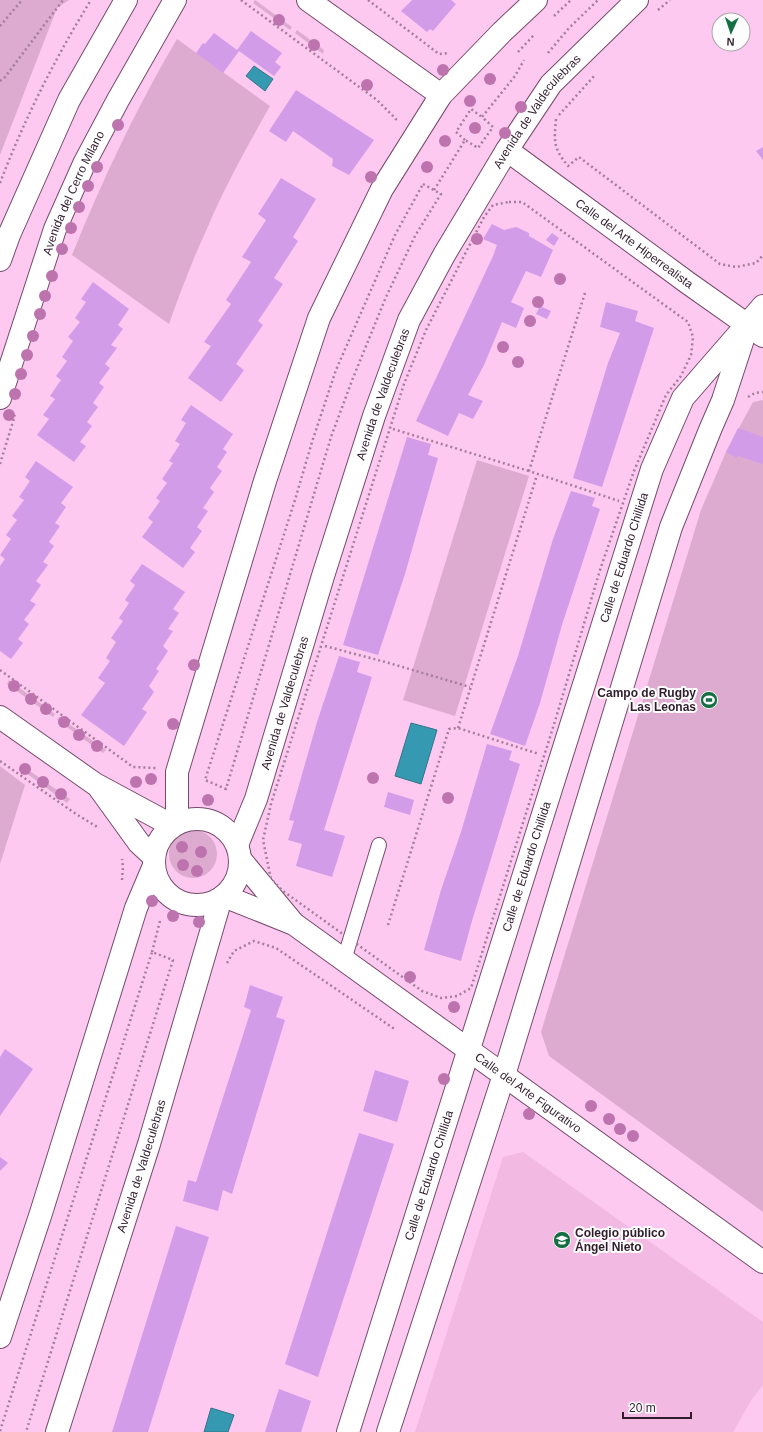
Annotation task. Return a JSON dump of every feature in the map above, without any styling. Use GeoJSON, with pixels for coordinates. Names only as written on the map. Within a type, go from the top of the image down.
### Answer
{"type":"FeatureCollection","features":[{"type":"Feature","properties":{"kind":"street"},"geometry":{"type":"LineString","coordinates":[[0,260],[9,235],[69,100],[126,0]]}},
{"type":"Feature","properties":{"kind":"street","name":"Avenida del Cerro Milano"},"geometry":{"type":"LineString","coordinates":[[8,405],[55,229],[81,171],[118,100],[175,0]]}},
{"type":"Feature","properties":{"kind":"street"},"geometry":{"type":"LineString","coordinates":[[308,0],[441,95]]}},
{"type":"Feature","properties":{"kind":"street"},"geometry":{"type":"LineString","coordinates":[[175,824],[177,772],[265,481],[319,318],[382,189],[441,95],[502,32],[536,0]]}},
{"type":"Feature","properties":{"kind":"street","name":"Avenida de Valdeculebras"},"geometry":{"type":"LineString","coordinates":[[238,852],[374,416],[409,320],[444,255],[507,150],[551,84],[637,0]]}},
{"type":"Feature","properties":{"kind":"street","name":"Calle del Arte Hiperrealista"},"geometry":{"type":"LineString","coordinates":[[507,150],[688,283],[756,330]]}},
{"type":"Feature","properties":{"kind":"street","name":"Calle de Eduardo Chillida"},"geometry":{"type":"LineString","coordinates":[[388,1432],[504,1075],[671,527],[710,430],[756,330],[763,306]]}},
{"type":"Feature","properties":{"kind":"street","name":"Calle de Eduardo Chillida"},"geometry":{"type":"LineString","coordinates":[[348,1432],[652,469],[682,398],[756,330]]}},
{"type":"Feature","properties":{"kind":"street"},"geometry":{"type":"LineString","coordinates":[[0,717],[95,784],[175,824]]}},
{"type":"Feature","properties":{"kind":"street"},"geometry":{"type":"LineString","coordinates":[[0,1337],[41,1213],[136,908],[153,862],[157,844],[163,834],[175,824],[191,819],[205,819],[218,824],[229,833],[238,852],[240,869],[232,888],[222,897],[207,904],[200,905],[179,902],[167,894],[158,882],[153,862],[95,784]]}},
{"type":"Feature","properties":{"kind":"street","name":"Calle del Arte Figurativo"},"geometry":{"type":"LineString","coordinates":[[238,852],[248,867],[301,916],[344,960],[763,1262]]}},
{"type":"Feature","properties":{"kind":"street","name":"Avenida de Valdeculebras"},"geometry":{"type":"LineString","coordinates":[[56,1432],[149,1144],[222,897]]}},
{"type":"Feature","properties":{"kind":"street","name":"Calle del Arte Figurativo"},"geometry":{"type":"LineString","coordinates":[[222,897],[301,916]]}},
{"type":"Feature","properties":{"kind":"lane"},"geometry":{"type":"LineString","coordinates":[[344,960],[379,846]]}},
{"type":"Feature","properties":{"kind":"path"},"geometry":{"type":"LineString","coordinates":[[0,26],[22,0]]}},
{"type":"Feature","properties":{"kind":"path"},"geometry":{"type":"LineString","coordinates":[[0,80],[5,77],[63,0]]}},
{"type":"Feature","properties":{"kind":"path"},"geometry":{"type":"LineString","coordinates":[[0,183],[34,105],[91,0]]}},
{"type":"Feature","properties":{"kind":"path"},"geometry":{"type":"LineString","coordinates":[[242,0],[377,100],[396,119],[395,125]]}},
{"type":"Feature","properties":{"kind":"path"},"geometry":{"type":"LineString","coordinates":[[368,0],[439,54],[455,52]]}},
{"type":"Feature","properties":{"kind":"path"},"geometry":{"type":"LineString","coordinates":[[544,57],[569,28],[598,0]]}},
{"type":"Feature","properties":{"kind":"path"},"geometry":{"type":"LineString","coordinates":[[482,117],[515,76],[524,60]]}},
{"type":"Feature","properties":{"kind":"path"},"geometry":{"type":"LineString","coordinates":[[571,102],[556,118],[554,139],[558,155],[568,166],[579,157],[720,264],[736,267],[756,263],[763,255]]}},
{"type":"Feature","properties":{"kind":"path"},"geometry":{"type":"LineString","coordinates":[[471,109],[493,127],[478,148],[465,140],[456,132],[471,109]]}},
{"type":"Feature","properties":{"kind":"path"},"geometry":{"type":"LineString","coordinates":[[434,190],[465,140]]}},
{"type":"Feature","properties":{"kind":"path"},"geometry":{"type":"LineString","coordinates":[[423,184],[434,190],[441,194],[415,236],[386,297],[331,437],[226,789],[205,780],[296,500],[312,442],[336,370],[395,235],[423,184]]}},
{"type":"Feature","properties":{"kind":"path"},"geometry":{"type":"LineString","coordinates":[[484,217],[493,205],[509,202],[522,202],[688,322],[693,337],[691,354],[681,376]]}},
{"type":"Feature","properties":{"kind":"path"},"geometry":{"type":"LineString","coordinates":[[529,471],[585,293]]}},
{"type":"Feature","properties":{"kind":"path"},"geometry":{"type":"LineString","coordinates":[[0,464],[8,405]]}},
{"type":"Feature","properties":{"kind":"path"},"geometry":{"type":"LineString","coordinates":[[391,428],[623,502]]}},
{"type":"Feature","properties":{"kind":"path"},"geometry":{"type":"LineString","coordinates":[[458,728],[537,475]]}},
{"type":"Feature","properties":{"kind":"path"},"geometry":{"type":"LineString","coordinates":[[322,646],[389,663],[470,687]]}},
{"type":"Feature","properties":{"kind":"path"},"geometry":{"type":"LineString","coordinates":[[0,670],[133,767],[156,768]]}},
{"type":"Feature","properties":{"kind":"path"},"geometry":{"type":"LineString","coordinates":[[388,925],[450,729],[458,728],[544,756]]}},
{"type":"Feature","properties":{"kind":"path"},"geometry":{"type":"LineString","coordinates":[[0,761],[76,814],[102,830]]}},
{"type":"Feature","properties":{"kind":"path"},"geometry":{"type":"LineString","coordinates":[[271,804],[263,840],[271,879],[283,891],[301,916]]}},
{"type":"Feature","properties":{"kind":"path"},"geometry":{"type":"LineString","coordinates":[[121,852],[123,867],[122,883]]}},
{"type":"Feature","properties":{"kind":"path"},"geometry":{"type":"LineString","coordinates":[[0,1431],[152,952],[160,920]]}},
{"type":"Feature","properties":{"kind":"path"},"geometry":{"type":"LineString","coordinates":[[227,964],[234,951],[254,941],[276,948],[396,1030]]}},
{"type":"Feature","properties":{"kind":"path"},"geometry":{"type":"LineString","coordinates":[[26,1432],[173,960],[152,952]]}},
{"type":"Feature","properties":{"kind":"shaded area"},"geometry":{"type":"Polygon","coordinates":[[[0,0],[69,0],[57,8],[0,155],[0,0]]]}},
{"type":"Feature","properties":{"kind":"shaded area"},"geometry":{"type":"Polygon","coordinates":[[[255,0],[292,27],[290,30],[253,3],[255,0]]]}},
{"type":"Feature","properties":{"kind":"shaded area"},"geometry":{"type":"Polygon","coordinates":[[[297,30],[324,50],[323,54],[295,33],[297,30]]]}},
{"type":"Feature","properties":{"kind":"shaded area"},"geometry":{"type":"Polygon","coordinates":[[[177,39],[270,106],[220,199],[191,265],[169,324],[72,255],[120,145],[177,39]]]}},
{"type":"Feature","properties":{"kind":"shaded area"},"geometry":{"type":"Polygon","coordinates":[[[763,400],[763,1212],[549,1056],[541,1032],[701,510],[726,452],[753,402],[763,400]]]}},
{"type":"Feature","properties":{"kind":"shaded area"},"geometry":{"type":"Polygon","coordinates":[[[477,460],[529,476],[455,716],[403,700],[477,460]]]}},
{"type":"Feature","properties":{"kind":"shaded area"},"geometry":{"type":"Polygon","coordinates":[[[9,680],[55,714],[53,717],[7,684],[9,680]]]}},
{"type":"Feature","properties":{"kind":"shaded area"},"geometry":{"type":"Polygon","coordinates":[[[59,717],[106,750],[103,753],[57,720],[59,717]]]}},
{"type":"Feature","properties":{"kind":"shaded area"},"geometry":{"type":"Polygon","coordinates":[[[0,766],[25,785],[0,864],[0,766]]]}},
{"type":"Feature","properties":{"kind":"shaded area"},"geometry":{"type":"Polygon","coordinates":[[[24,767],[70,799],[67,803],[22,770],[24,767]]]}},
{"type":"Feature","properties":{"kind":"shaded area"},"geometry":{"type":"Polygon","coordinates":[[[193,830],[202,832],[210,837],[215,845],[217,854],[215,863],[210,871],[202,876],[193,878],[184,876],[176,871],[171,863],[169,854],[171,845],[176,837],[184,832],[193,830]]]}},
{"type":"Feature","properties":{"kind":"shaded area","name":"Colegio público Ángel Nieto"},"geometry":{"type":"Polygon","coordinates":[[[523,1152],[763,1322],[763,1385],[752,1399],[733,1432],[415,1432],[503,1157],[523,1152]]]}},
{"type":"Feature","properties":{"kind":"water"},"geometry":{"type":"Polygon","coordinates":[[[254,66],[273,79],[265,91],[246,76],[254,66]]]}},
{"type":"Feature","properties":{"kind":"water"},"geometry":{"type":"Polygon","coordinates":[[[411,723],[437,730],[421,784],[395,776],[411,723]]]}},
{"type":"Feature","properties":{"kind":"water"},"geometry":{"type":"Polygon","coordinates":[[[211,1408],[234,1415],[228,1432],[204,1432],[211,1408]]]}},
{"type":"Feature","properties":{"kind":"building"},"geometry":{"type":"Polygon","coordinates":[[[412,0],[451,0],[456,4],[433,31],[430,29],[427,32],[401,11],[412,0]]]}},
{"type":"Feature","properties":{"kind":"building"},"geometry":{"type":"Polygon","coordinates":[[[251,31],[282,53],[275,62],[281,67],[274,76],[239,51],[223,73],[196,53],[203,43],[205,44],[214,33],[237,50],[251,31]]]}},
{"type":"Feature","properties":{"kind":"building"},"geometry":{"type":"Polygon","coordinates":[[[296,90],[374,140],[349,175],[332,166],[333,159],[293,131],[286,142],[269,131],[296,90]]]}},
{"type":"Feature","properties":{"kind":"building"},"geometry":{"type":"Polygon","coordinates":[[[763,147],[763,160],[756,151],[763,147]]]}},
{"type":"Feature","properties":{"kind":"building"},"geometry":{"type":"Polygon","coordinates":[[[281,178],[316,199],[293,237],[298,241],[274,278],[283,284],[258,321],[263,325],[236,364],[244,370],[221,402],[188,378],[211,346],[204,342],[231,304],[226,300],[251,262],[242,257],[266,220],[258,214],[281,178]]]}},
{"type":"Feature","properties":{"kind":"building"},"geometry":{"type":"Polygon","coordinates":[[[492,224],[504,230],[516,227],[529,233],[529,236],[553,250],[541,277],[526,271],[511,302],[524,308],[516,328],[502,322],[484,365],[468,395],[483,401],[473,419],[459,413],[448,436],[416,421],[493,256],[497,245],[483,239],[492,224]]]}},
{"type":"Feature","properties":{"kind":"building"},"geometry":{"type":"Polygon","coordinates":[[[552,233],[559,238],[554,246],[546,240],[552,233]]]}},
{"type":"Feature","properties":{"kind":"building"},"geometry":{"type":"Polygon","coordinates":[[[93,282],[129,309],[118,325],[123,329],[111,345],[117,348],[105,364],[110,368],[99,383],[104,387],[93,403],[98,407],[87,422],[92,426],[80,442],[86,446],[74,462],[37,435],[49,419],[43,415],[55,399],[50,396],[61,380],[56,376],[67,361],[62,357],[73,341],[68,337],[80,322],[75,318],[86,302],[81,299],[93,282]]]}},
{"type":"Feature","properties":{"kind":"building"},"geometry":{"type":"Polygon","coordinates":[[[606,302],[638,311],[635,321],[654,328],[602,487],[573,478],[608,363],[620,333],[600,327],[606,302]]]}},
{"type":"Feature","properties":{"kind":"building"},"geometry":{"type":"Polygon","coordinates":[[[540,306],[551,311],[547,319],[536,314],[540,306]]]}},
{"type":"Feature","properties":{"kind":"building"},"geometry":{"type":"Polygon","coordinates":[[[191,405],[233,434],[223,449],[227,452],[217,467],[222,471],[210,488],[214,492],[203,508],[208,511],[197,527],[202,531],[190,548],[195,552],[183,568],[142,537],[153,522],[148,518],[160,501],[156,498],[167,483],[162,479],[173,463],[169,461],[180,444],[175,441],[186,423],[181,420],[191,405]]]}},
{"type":"Feature","properties":{"kind":"building"},"geometry":{"type":"Polygon","coordinates":[[[738,428],[763,437],[763,464],[738,456],[737,458],[726,452],[738,428]]]}},
{"type":"Feature","properties":{"kind":"building"},"geometry":{"type":"Polygon","coordinates":[[[407,437],[431,444],[428,455],[438,458],[405,574],[378,655],[343,645],[407,437]]]}},
{"type":"Feature","properties":{"kind":"building"},"geometry":{"type":"Polygon","coordinates":[[[36,461],[73,487],[61,503],[66,507],[55,523],[60,526],[49,542],[54,546],[43,562],[48,565],[36,581],[41,585],[30,601],[36,604],[24,620],[29,624],[18,639],[23,643],[11,659],[0,651],[0,566],[5,559],[0,555],[11,539],[6,535],[17,520],[12,516],[24,500],[19,497],[30,481],[25,477],[36,461]]]}},
{"type":"Feature","properties":{"kind":"building"},"geometry":{"type":"Polygon","coordinates":[[[571,491],[595,498],[592,506],[600,509],[562,625],[540,703],[525,746],[490,734],[518,656],[553,539],[571,491]]]}},
{"type":"Feature","properties":{"kind":"building"},"geometry":{"type":"Polygon","coordinates":[[[142,564],[185,592],[173,609],[179,613],[168,629],[173,631],[163,646],[168,651],[156,669],[159,671],[149,686],[154,692],[142,709],[147,712],[124,746],[81,715],[105,683],[98,678],[110,661],[106,658],[116,642],[111,638],[123,621],[119,618],[129,603],[125,600],[135,585],[130,581],[142,564]]]}},
{"type":"Feature","properties":{"kind":"building"},"geometry":{"type":"Polygon","coordinates":[[[339,656],[360,662],[357,672],[372,677],[324,830],[345,836],[332,877],[296,866],[302,844],[288,840],[294,821],[289,820],[317,722],[339,656]]]}},
{"type":"Feature","properties":{"kind":"building"},"geometry":{"type":"Polygon","coordinates":[[[487,744],[512,751],[509,760],[520,764],[461,961],[424,950],[441,890],[461,832],[487,744]]]}},
{"type":"Feature","properties":{"kind":"building"},"geometry":{"type":"Polygon","coordinates":[[[388,792],[414,800],[410,815],[384,807],[388,792]]]}},
{"type":"Feature","properties":{"kind":"building"},"geometry":{"type":"Polygon","coordinates":[[[250,985],[283,997],[276,1017],[285,1020],[232,1194],[223,1190],[218,1211],[183,1201],[188,1180],[196,1182],[251,1010],[244,1007],[250,985]]]}},
{"type":"Feature","properties":{"kind":"building"},"geometry":{"type":"Polygon","coordinates":[[[5,1049],[33,1069],[0,1116],[0,1057],[5,1049]]]}},
{"type":"Feature","properties":{"kind":"building"},"geometry":{"type":"Polygon","coordinates":[[[375,1070],[409,1081],[397,1122],[363,1111],[375,1070]]]}},
{"type":"Feature","properties":{"kind":"building"},"geometry":{"type":"Polygon","coordinates":[[[359,1133],[394,1144],[318,1377],[285,1364],[359,1133]]]}},
{"type":"Feature","properties":{"kind":"building"},"geometry":{"type":"Polygon","coordinates":[[[0,1157],[8,1163],[0,1171],[0,1157]]]}},
{"type":"Feature","properties":{"kind":"building"},"geometry":{"type":"Polygon","coordinates":[[[176,1226],[209,1237],[148,1432],[112,1432],[176,1226]]]}},
{"type":"Feature","properties":{"kind":"building"},"geometry":{"type":"Polygon","coordinates":[[[279,1389],[311,1401],[301,1432],[265,1432],[279,1389]]]}},
{"type":"Feature","properties":{"kind":"place","name":"Campo de Rugby Las Leonas"},"geometry":{"type":"Point","coordinates":[709,700]}},
{"type":"Feature","properties":{"kind":"place","name":"Colegio público Ángel Nieto"},"geometry":{"type":"Point","coordinates":[562,1240]}}]}
